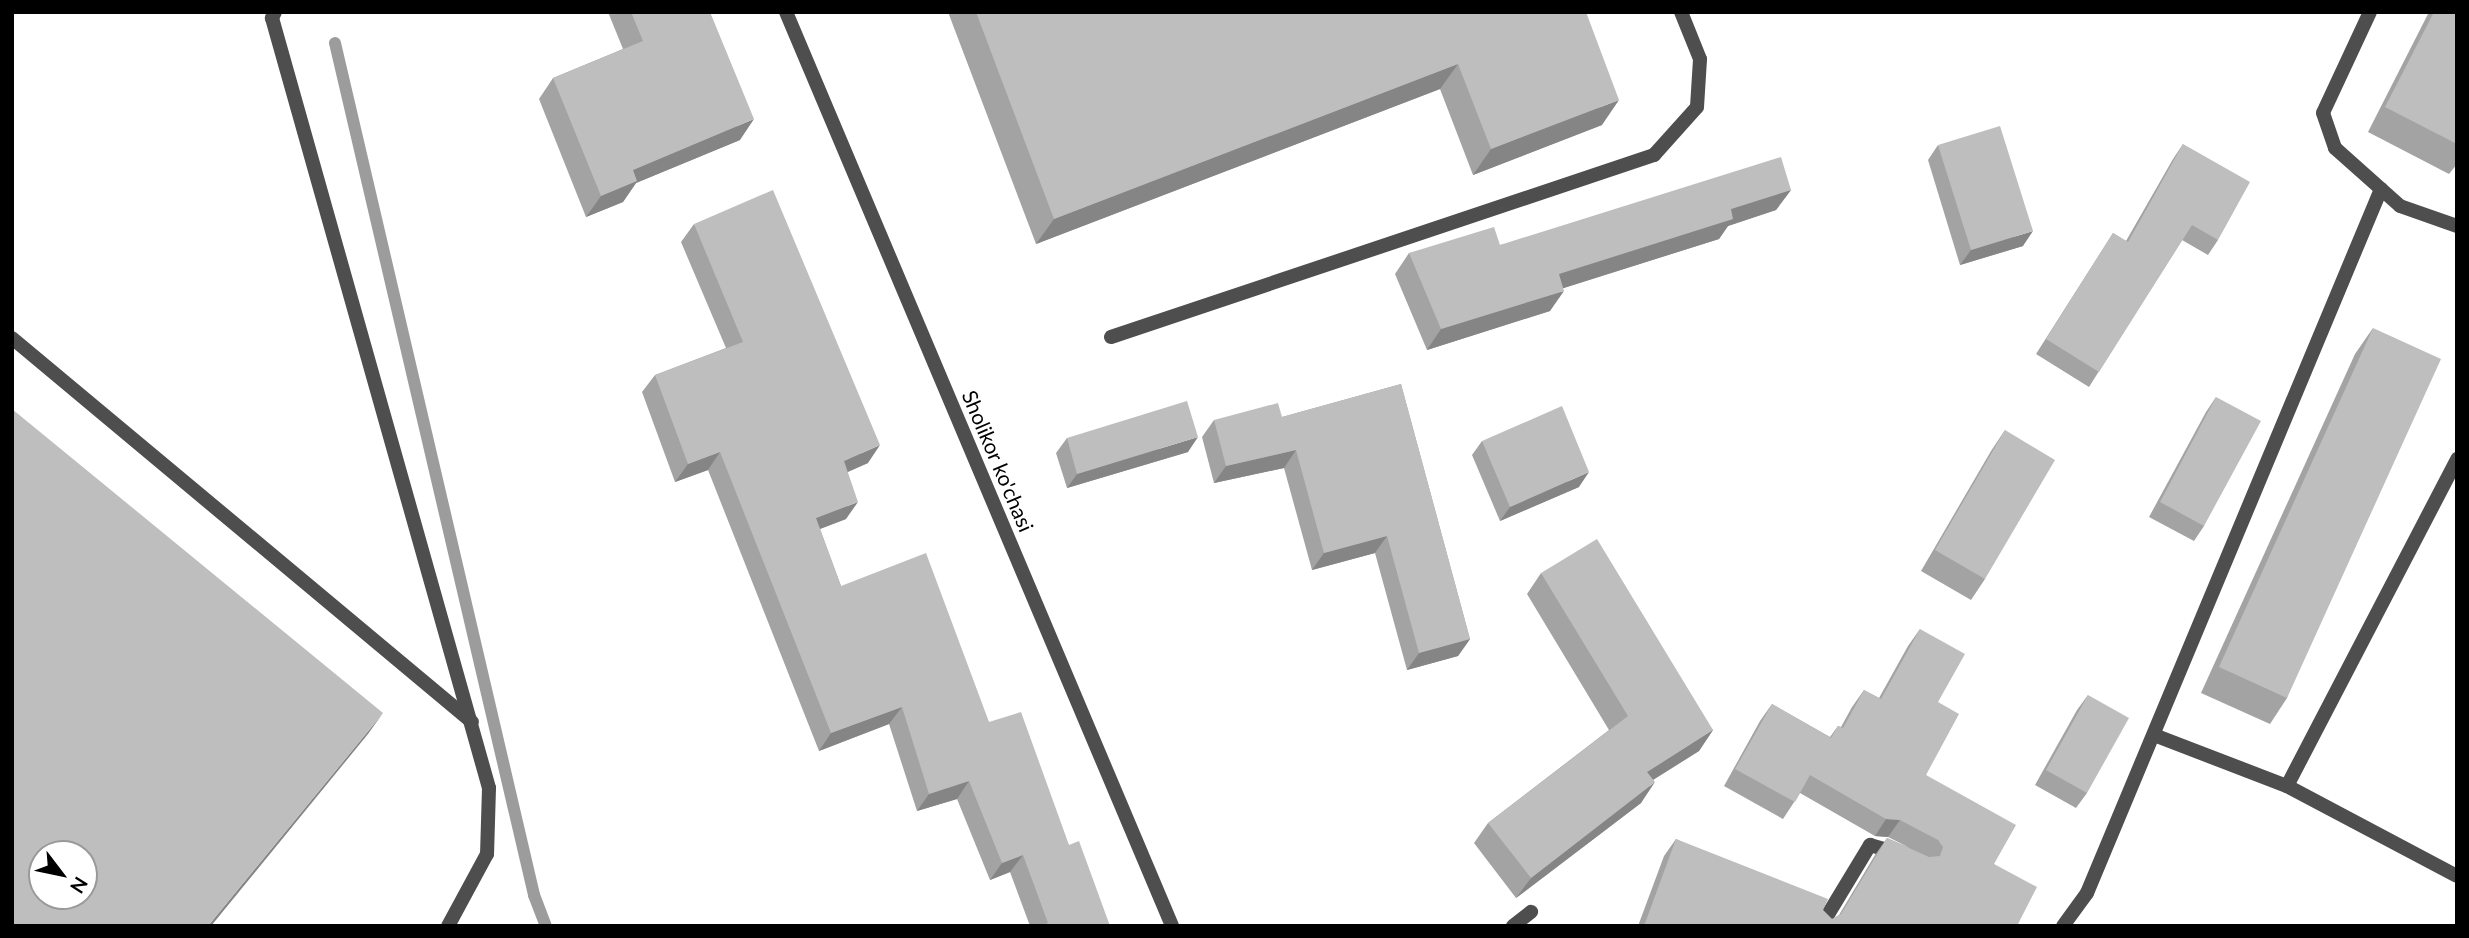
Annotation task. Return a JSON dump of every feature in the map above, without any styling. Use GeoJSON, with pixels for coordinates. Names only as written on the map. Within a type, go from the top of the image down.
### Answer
{"type":"FeatureCollection","features":[{"type":"Feature","properties":{"kind":"street"},"geometry":{"type":"LineString","coordinates":[[275,12],[272,18],[489,788],[487,854],[448,926]]}},
{"type":"Feature","properties":{"kind":"street","name":"Sholikor ko'chasi"},"geometry":{"type":"LineString","coordinates":[[786,12],[1172,926]]}},
{"type":"Feature","properties":{"kind":"street"},"geometry":{"type":"LineString","coordinates":[[1111,338],[1654,155],[1697,107],[1700,59],[1681,12]]}},
{"type":"Feature","properties":{"kind":"street"},"geometry":{"type":"LineString","coordinates":[[2370,12],[2323,113],[2335,148],[2400,206],[2457,226]]}},
{"type":"Feature","properties":{"kind":"street"},"geometry":{"type":"LineString","coordinates":[[2063,926],[2087,893],[2381,189]]}},
{"type":"Feature","properties":{"kind":"street"},"geometry":{"type":"LineString","coordinates":[[12,338],[472,722]]}},
{"type":"Feature","properties":{"kind":"street"},"geometry":{"type":"LineString","coordinates":[[2287,786],[2457,459]]}},
{"type":"Feature","properties":{"kind":"street"},"geometry":{"type":"LineString","coordinates":[[2154,735],[2287,786],[2457,876]]}},
{"type":"Feature","properties":{"kind":"street"},"geometry":{"type":"LineString","coordinates":[[1821,926],[1870,845],[1884,846],[1913,860]]}},
{"type":"Feature","properties":{"kind":"street"},"geometry":{"type":"LineString","coordinates":[[1513,926],[1531,912]]}},
{"type":"Feature","properties":{"kind":"building"},"geometry":{"type":"Polygon","coordinates":[[[631,12],[710,12],[754,119],[633,170],[637,181],[601,196],[553,78],[643,41],[631,12]]]}},
{"type":"Feature","properties":{"kind":"building"},"geometry":{"type":"Polygon","coordinates":[[[976,12],[1586,12],[1619,100],[1491,149],[1458,64],[1054,219],[976,12]]]}},
{"type":"Feature","properties":{"kind":"building"},"geometry":{"type":"Polygon","coordinates":[[[2434,12],[2457,12],[2457,144],[2385,107],[2434,12]]]}},
{"type":"Feature","properties":{"kind":"building"},"geometry":{"type":"Polygon","coordinates":[[[2000,126],[2033,231],[1971,250],[1938,145],[2000,126]]]}},
{"type":"Feature","properties":{"kind":"building"},"geometry":{"type":"Polygon","coordinates":[[[2183,144],[2250,182],[2218,240],[2192,225],[2099,372],[2046,339],[2113,233],[2128,242],[2183,144]]]}},
{"type":"Feature","properties":{"kind":"building"},"geometry":{"type":"Polygon","coordinates":[[[1781,157],[1791,190],[1731,209],[1733,219],[1559,274],[1564,291],[1441,329],[1409,253],[1494,227],[1500,245],[1781,157]]]}},
{"type":"Feature","properties":{"kind":"building"},"geometry":{"type":"Polygon","coordinates":[[[773,190],[880,445],[844,461],[858,502],[816,518],[841,586],[926,553],[989,722],[1021,712],[1069,845],[1079,841],[1110,926],[1040,926],[1048,923],[1023,855],[1002,863],[969,781],[929,794],[902,707],[831,733],[720,452],[688,464],[655,375],[743,342],[694,224],[773,190]]]}},
{"type":"Feature","properties":{"kind":"building"},"geometry":{"type":"Polygon","coordinates":[[[2373,328],[2441,359],[2287,698],[2219,667],[2373,328]]]}},
{"type":"Feature","properties":{"kind":"building"},"geometry":{"type":"Polygon","coordinates":[[[1401,384],[1470,639],[1419,653],[1387,536],[1324,553],[1296,450],[1226,466],[1214,420],[1278,403],[1282,417],[1401,384]]]}},
{"type":"Feature","properties":{"kind":"building"},"geometry":{"type":"Polygon","coordinates":[[[2216,397],[2261,421],[2204,526],[2160,502],[2216,397]]]}},
{"type":"Feature","properties":{"kind":"building"},"geometry":{"type":"Polygon","coordinates":[[[1187,401],[1198,437],[1077,474],[1067,438],[1187,401]]]}},
{"type":"Feature","properties":{"kind":"building"},"geometry":{"type":"Polygon","coordinates":[[[1562,406],[1589,472],[1510,507],[1482,441],[1562,406]]]}},
{"type":"Feature","properties":{"kind":"building"},"geometry":{"type":"Polygon","coordinates":[[[12,409],[383,713],[208,926],[12,926],[12,409]]]}},
{"type":"Feature","properties":{"kind":"building"},"geometry":{"type":"Polygon","coordinates":[[[2005,430],[2055,460],[1985,579],[1935,550],[2005,430]]]}},
{"type":"Feature","properties":{"kind":"building"},"geometry":{"type":"Polygon","coordinates":[[[1597,539],[1713,730],[1647,772],[1655,782],[1531,878],[1488,823],[1628,716],[1541,573],[1597,539]]]}},
{"type":"Feature","properties":{"kind":"building"},"geometry":{"type":"Polygon","coordinates":[[[1920,629],[1965,654],[1938,702],[1959,714],[1926,775],[2016,825],[1994,864],[2037,887],[2017,926],[1644,926],[1676,839],[1828,899],[1823,910],[1832,919],[1841,914],[1887,838],[1929,857],[1940,856],[1943,847],[1938,840],[1900,820],[1886,819],[1810,775],[1795,802],[1735,769],[1772,704],[1831,738],[1838,726],[1843,728],[1864,690],[1881,699],[1920,629]]]}},
{"type":"Feature","properties":{"kind":"building"},"geometry":{"type":"Polygon","coordinates":[[[2088,695],[2129,718],[2087,793],[2046,770],[2088,695]]]}},
{"type":"Feature","properties":{"kind":"waterway"},"geometry":{"type":"LineString","coordinates":[[335,43],[534,895],[546,926]]}}]}
